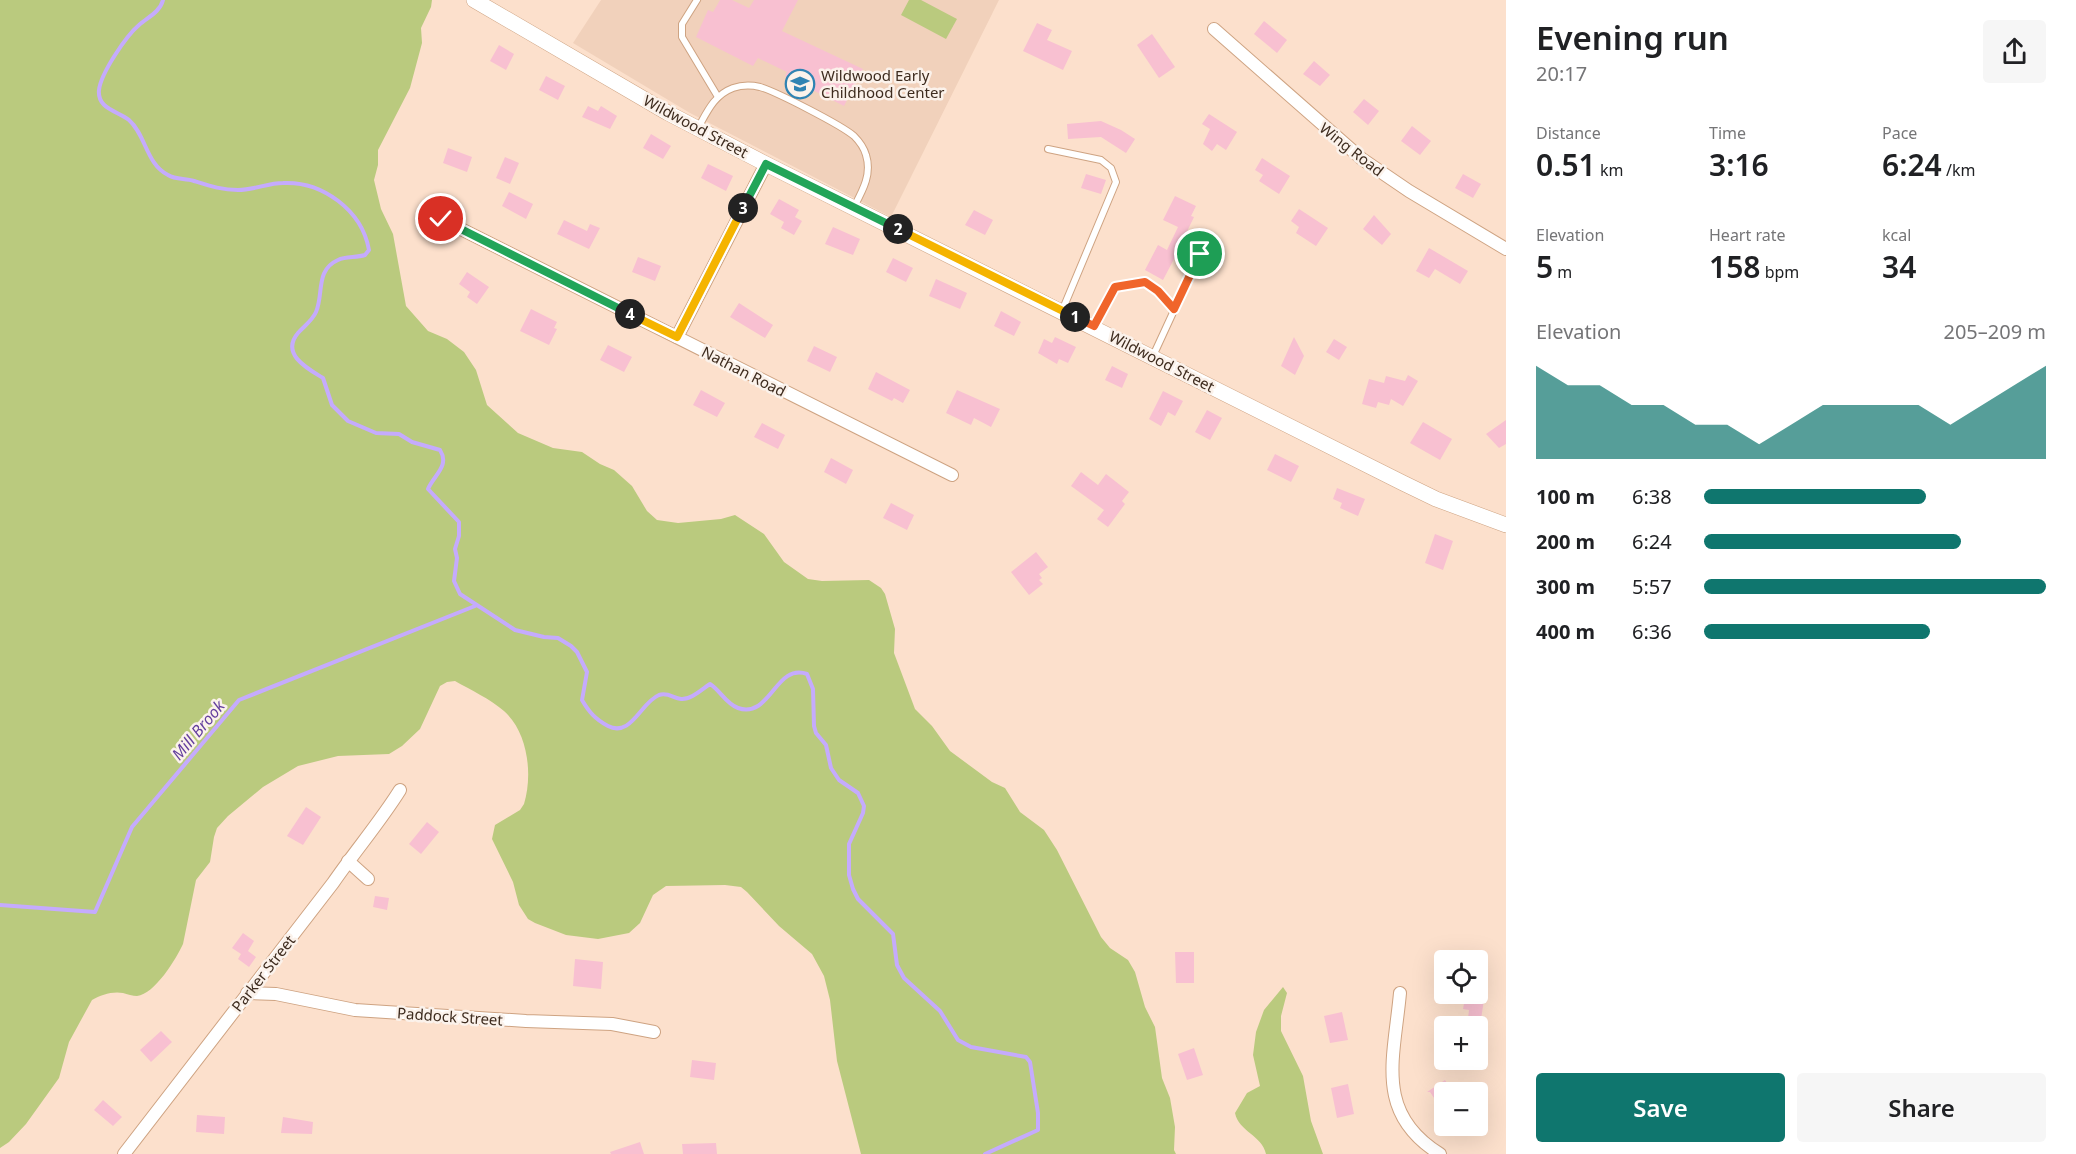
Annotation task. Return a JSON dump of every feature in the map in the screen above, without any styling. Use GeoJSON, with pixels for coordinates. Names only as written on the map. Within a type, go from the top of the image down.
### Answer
{"type":"FeatureCollection","features":[{"type":"Feature","properties":{"kind":"street","name":"Wildwood Street"},"geometry":{"type":"LineString","coordinates":[[474,0],[698,128],[766,164],[1094,326],[1403,483],[1454,506],[1506,525]]}},
{"type":"Feature","properties":{"kind":"street","name":"Wing Road"},"geometry":{"type":"LineString","coordinates":[[1214,29],[1362,159],[1418,197],[1506,249]]}},
{"type":"Feature","properties":{"kind":"street"},"geometry":{"type":"LineString","coordinates":[[677,337],[766,164]]}},
{"type":"Feature","properties":{"kind":"street","name":"Nathan Road"},"geometry":{"type":"LineString","coordinates":[[441,219],[952,475]]}},
{"type":"Feature","properties":{"kind":"street","name":"Parker Street"},"geometry":{"type":"LineString","coordinates":[[128,1153],[384,815],[399,789]]}},
{"type":"Feature","properties":{"kind":"street"},"geometry":{"type":"LineString","coordinates":[[348,861],[368,879]]}},
{"type":"Feature","properties":{"kind":"street","name":"Paddock Street"},"geometry":{"type":"LineString","coordinates":[[247,993],[276,994],[356,1010],[612,1024],[654,1032]]}},
{"type":"Feature","properties":{"kind":"street"},"geometry":{"type":"LineString","coordinates":[[1400,993],[1391,1077],[1394,1101],[1402,1118],[1414,1133],[1440,1154]]}},
{"type":"Feature","properties":{"kind":"lane"},"geometry":{"type":"LineString","coordinates":[[697,0],[682,24],[682,37],[718,97]]}},
{"type":"Feature","properties":{"kind":"lane"},"geometry":{"type":"LineString","coordinates":[[698,128],[718,97],[741,86],[764,88],[854,135],[864,150],[868,167],[866,184],[855,207]]}},
{"type":"Feature","properties":{"kind":"lane"},"geometry":{"type":"LineString","coordinates":[[1048,149],[1101,160],[1111,168],[1116,182],[1062,311]]}},
{"type":"Feature","properties":{"kind":"lane"},"geometry":{"type":"LineString","coordinates":[[1153,357],[1200,254]]}},
{"type":"Feature","properties":{"kind":"lane"},"geometry":{"type":"LineString","coordinates":[[1094,326],[1115,287],[1127,284],[1145,282],[1158,291],[1174,309]]}},
{"type":"Feature","properties":{"kind":"shaded area","name":"Wildwood Early Childhood Center"},"geometry":{"type":"Polygon","coordinates":[[[601,0],[999,0],[891,217],[690,113],[573,43],[601,0]]]}},
{"type":"Feature","properties":{"kind":"green space"},"geometry":{"type":"Polygon","coordinates":[[[0,0],[432,0],[421,28],[422,43],[410,88],[378,150],[378,165],[374,180],[381,209],[393,234],[406,306],[428,331],[447,339],[464,352],[476,370],[487,405],[518,433],[553,448],[582,452],[614,470],[632,486],[647,511],[657,520],[678,523],[721,519],[735,515],[764,534],[784,562],[808,579],[869,580],[881,588],[885,594],[895,629],[894,653],[915,709],[932,726],[950,751],[992,782],[1005,788],[1020,812],[1044,830],[1057,850],[1101,937],[1110,948],[1128,960],[1135,972],[1145,1007],[1155,1027],[1162,1078],[1170,1098],[1175,1127],[1174,1150],[1176,1154],[861,1154],[837,1061],[830,1000],[824,976],[812,954],[779,926],[741,887],[666,886],[653,895],[640,923],[629,933],[598,939],[566,935],[528,919],[519,905],[513,882],[492,839],[495,825],[520,810],[524,804],[527,793],[528,767],[523,742],[519,730],[504,711],[455,681],[440,686],[420,729],[402,746],[389,754],[338,756],[298,766],[263,787],[228,816],[217,828],[210,862],[196,880],[183,944],[170,967],[158,983],[144,994],[137,996],[111,993],[92,1000],[69,1042],[59,1078],[26,1124],[0,1148],[0,0]]]}},
{"type":"Feature","properties":{"kind":"green space"},"geometry":{"type":"Polygon","coordinates":[[[909,0],[921,0],[957,19],[946,39],[901,15],[909,0]]]}},
{"type":"Feature","properties":{"kind":"green space"},"geometry":{"type":"Polygon","coordinates":[[[1283,987],[1287,993],[1281,1016],[1281,1031],[1303,1076],[1311,1121],[1323,1154],[1266,1154],[1260,1142],[1241,1125],[1235,1113],[1247,1093],[1260,1086],[1253,1055],[1256,1032],[1264,1010],[1283,987]]]}},
{"type":"Feature","properties":{"kind":"building"},"geometry":{"type":"Polygon","coordinates":[[[720,0],[732,0],[749,8],[754,0],[798,0],[782,31],[863,69],[844,106],[785,76],[787,72],[758,58],[753,66],[696,37],[708,10],[713,12],[720,0]]]}},
{"type":"Feature","properties":{"kind":"building"},"geometry":{"type":"Polygon","coordinates":[[[1264,21],[1287,40],[1277,53],[1254,34],[1264,21]]]}},
{"type":"Feature","properties":{"kind":"building"},"geometry":{"type":"Polygon","coordinates":[[[1037,23],[1052,30],[1047,40],[1072,51],[1063,70],[1023,51],[1037,23]]]}},
{"type":"Feature","properties":{"kind":"building"},"geometry":{"type":"Polygon","coordinates":[[[1152,34],[1175,67],[1159,78],[1137,45],[1152,34]]]}},
{"type":"Feature","properties":{"kind":"building"},"geometry":{"type":"Polygon","coordinates":[[[499,45],[514,54],[506,70],[490,61],[499,45]]]}},
{"type":"Feature","properties":{"kind":"building"},"geometry":{"type":"Polygon","coordinates":[[[1314,61],[1330,75],[1320,86],[1303,74],[1314,61]]]}},
{"type":"Feature","properties":{"kind":"building"},"geometry":{"type":"Polygon","coordinates":[[[546,76],[565,86],[558,100],[539,90],[546,76]]]}},
{"type":"Feature","properties":{"kind":"building"},"geometry":{"type":"Polygon","coordinates":[[[1364,99],[1379,111],[1368,125],[1353,112],[1364,99]]]}},
{"type":"Feature","properties":{"kind":"building"},"geometry":{"type":"Polygon","coordinates":[[[588,106],[598,111],[601,106],[617,116],[610,129],[582,117],[588,106]]]}},
{"type":"Feature","properties":{"kind":"building"},"geometry":{"type":"Polygon","coordinates":[[[1209,114],[1237,132],[1226,150],[1217,144],[1212,151],[1203,144],[1210,129],[1202,124],[1209,114]]]}},
{"type":"Feature","properties":{"kind":"building"},"geometry":{"type":"Polygon","coordinates":[[[1101,121],[1135,139],[1126,153],[1101,137],[1068,139],[1067,124],[1101,121]]]}},
{"type":"Feature","properties":{"kind":"building"},"geometry":{"type":"Polygon","coordinates":[[[1412,126],[1431,141],[1420,155],[1401,141],[1412,126]]]}},
{"type":"Feature","properties":{"kind":"building"},"geometry":{"type":"Polygon","coordinates":[[[651,134],[671,146],[663,159],[643,148],[651,134]]]}},
{"type":"Feature","properties":{"kind":"building"},"geometry":{"type":"Polygon","coordinates":[[[448,148],[472,157],[467,172],[443,163],[448,148]]]}},
{"type":"Feature","properties":{"kind":"building"},"geometry":{"type":"Polygon","coordinates":[[[505,157],[519,163],[510,184],[496,178],[505,157]]]}},
{"type":"Feature","properties":{"kind":"building"},"geometry":{"type":"Polygon","coordinates":[[[1262,158],[1290,176],[1279,194],[1259,181],[1263,175],[1255,170],[1262,158]]]}},
{"type":"Feature","properties":{"kind":"building"},"geometry":{"type":"Polygon","coordinates":[[[708,164],[733,176],[726,191],[701,178],[708,164]]]}},
{"type":"Feature","properties":{"kind":"building"},"geometry":{"type":"Polygon","coordinates":[[[1086,174],[1106,180],[1101,194],[1081,188],[1086,174]]]}},
{"type":"Feature","properties":{"kind":"building"},"geometry":{"type":"Polygon","coordinates":[[[1463,174],[1481,184],[1473,198],[1455,188],[1463,174]]]}},
{"type":"Feature","properties":{"kind":"building"},"geometry":{"type":"Polygon","coordinates":[[[509,192],[533,204],[526,219],[502,206],[509,192]]]}},
{"type":"Feature","properties":{"kind":"building"},"geometry":{"type":"Polygon","coordinates":[[[1175,196],[1196,206],[1191,216],[1194,217],[1179,248],[1184,250],[1178,261],[1174,259],[1163,280],[1145,270],[1158,245],[1167,250],[1178,227],[1163,220],[1175,196]]]}},
{"type":"Feature","properties":{"kind":"building"},"geometry":{"type":"Polygon","coordinates":[[[779,199],[799,210],[795,217],[802,221],[794,235],[781,228],[784,222],[770,214],[779,199]]]}},
{"type":"Feature","properties":{"kind":"building"},"geometry":{"type":"Polygon","coordinates":[[[1299,209],[1328,228],[1316,246],[1296,233],[1299,227],[1291,221],[1299,209]]]}},
{"type":"Feature","properties":{"kind":"building"},"geometry":{"type":"Polygon","coordinates":[[[974,210],[993,220],[985,235],[965,225],[974,210]]]}},
{"type":"Feature","properties":{"kind":"building"},"geometry":{"type":"Polygon","coordinates":[[[1374,215],[1391,234],[1382,245],[1363,229],[1374,215]]]}},
{"type":"Feature","properties":{"kind":"building"},"geometry":{"type":"Polygon","coordinates":[[[564,220],[587,231],[590,224],[600,228],[589,249],[557,234],[564,220]]]}},
{"type":"Feature","properties":{"kind":"building"},"geometry":{"type":"Polygon","coordinates":[[[833,227],[860,239],[853,255],[825,244],[833,227]]]}},
{"type":"Feature","properties":{"kind":"building"},"geometry":{"type":"Polygon","coordinates":[[[1429,248],[1468,271],[1460,284],[1435,269],[1429,278],[1416,271],[1429,248]]]}},
{"type":"Feature","properties":{"kind":"building"},"geometry":{"type":"Polygon","coordinates":[[[638,257],[661,266],[655,281],[632,272],[638,257]]]}},
{"type":"Feature","properties":{"kind":"building"},"geometry":{"type":"Polygon","coordinates":[[[893,258],[913,268],[906,282],[886,272],[893,258]]]}},
{"type":"Feature","properties":{"kind":"building"},"geometry":{"type":"Polygon","coordinates":[[[467,272],[489,287],[477,304],[467,297],[470,292],[459,284],[467,272]]]}},
{"type":"Feature","properties":{"kind":"building"},"geometry":{"type":"Polygon","coordinates":[[[936,279],[967,293],[960,309],[929,296],[936,279]]]}},
{"type":"Feature","properties":{"kind":"building"},"geometry":{"type":"Polygon","coordinates":[[[739,303],[773,325],[765,338],[730,317],[739,303]]]}},
{"type":"Feature","properties":{"kind":"building"},"geometry":{"type":"Polygon","coordinates":[[[531,309],[557,322],[554,328],[557,329],[549,345],[520,331],[531,309]]]}},
{"type":"Feature","properties":{"kind":"building"},"geometry":{"type":"Polygon","coordinates":[[[1001,311],[1021,322],[1014,336],[994,326],[1001,311]]]}},
{"type":"Feature","properties":{"kind":"building"},"geometry":{"type":"Polygon","coordinates":[[[1055,337],[1076,347],[1068,363],[1059,359],[1057,364],[1038,353],[1044,339],[1052,343],[1055,337]]]}},
{"type":"Feature","properties":{"kind":"building"},"geometry":{"type":"Polygon","coordinates":[[[1294,337],[1304,356],[1295,375],[1281,366],[1294,337]]]}},
{"type":"Feature","properties":{"kind":"building"},"geometry":{"type":"Polygon","coordinates":[[[1334,339],[1347,347],[1339,360],[1326,352],[1334,339]]]}},
{"type":"Feature","properties":{"kind":"building"},"geometry":{"type":"Polygon","coordinates":[[[608,345],[632,357],[624,372],[600,360],[608,345]]]}},
{"type":"Feature","properties":{"kind":"building"},"geometry":{"type":"Polygon","coordinates":[[[814,346],[837,357],[830,372],[807,361],[814,346]]]}},
{"type":"Feature","properties":{"kind":"building"},"geometry":{"type":"Polygon","coordinates":[[[1112,366],[1128,374],[1122,388],[1105,380],[1112,366]]]}},
{"type":"Feature","properties":{"kind":"building"},"geometry":{"type":"Polygon","coordinates":[[[876,372],[910,390],[903,403],[894,398],[892,401],[868,389],[876,372]]]}},
{"type":"Feature","properties":{"kind":"building"},"geometry":{"type":"Polygon","coordinates":[[[1408,375],[1418,381],[1403,406],[1391,399],[1389,405],[1378,402],[1376,408],[1362,404],[1369,379],[1384,383],[1386,376],[1405,381],[1408,375]]]}},
{"type":"Feature","properties":{"kind":"building"},"geometry":{"type":"Polygon","coordinates":[[[701,390],[725,403],[717,417],[693,405],[701,390]]]}},
{"type":"Feature","properties":{"kind":"building"},"geometry":{"type":"Polygon","coordinates":[[[957,390],[1000,409],[991,427],[974,418],[971,425],[946,413],[957,390]]]}},
{"type":"Feature","properties":{"kind":"building"},"geometry":{"type":"Polygon","coordinates":[[[1163,391],[1183,401],[1175,416],[1168,412],[1161,426],[1149,419],[1163,391]]]}},
{"type":"Feature","properties":{"kind":"building"},"geometry":{"type":"Polygon","coordinates":[[[1207,410],[1222,418],[1210,440],[1195,432],[1207,410]]]}},
{"type":"Feature","properties":{"kind":"building"},"geometry":{"type":"Polygon","coordinates":[[[1506,420],[1506,444],[1499,448],[1486,434],[1506,420]]]}},
{"type":"Feature","properties":{"kind":"building"},"geometry":{"type":"Polygon","coordinates":[[[1423,422],[1452,439],[1440,460],[1410,443],[1423,422]]]}},
{"type":"Feature","properties":{"kind":"building"},"geometry":{"type":"Polygon","coordinates":[[[762,423],[785,435],[778,449],[754,437],[762,423]]]}},
{"type":"Feature","properties":{"kind":"building"},"geometry":{"type":"Polygon","coordinates":[[[1275,454],[1299,466],[1291,482],[1267,470],[1275,454]]]}},
{"type":"Feature","properties":{"kind":"building"},"geometry":{"type":"Polygon","coordinates":[[[831,458],[853,470],[846,484],[824,472],[831,458]]]}},
{"type":"Feature","properties":{"kind":"building"},"geometry":{"type":"Polygon","coordinates":[[[1081,472],[1098,485],[1106,474],[1129,492],[1122,501],[1125,504],[1108,527],[1097,519],[1104,510],[1071,486],[1081,472]]]}},
{"type":"Feature","properties":{"kind":"building"},"geometry":{"type":"Polygon","coordinates":[[[1337,488],[1365,499],[1358,516],[1340,508],[1342,503],[1333,499],[1337,488]]]}},
{"type":"Feature","properties":{"kind":"building"},"geometry":{"type":"Polygon","coordinates":[[[891,503],[914,515],[907,530],[883,518],[891,503]]]}},
{"type":"Feature","properties":{"kind":"building"},"geometry":{"type":"Polygon","coordinates":[[[1435,534],[1453,541],[1443,570],[1425,563],[1435,534]]]}},
{"type":"Feature","properties":{"kind":"building"},"geometry":{"type":"Polygon","coordinates":[[[1036,552],[1048,567],[1039,574],[1042,578],[1039,580],[1043,584],[1029,595],[1011,572],[1036,552]]]}},
{"type":"Feature","properties":{"kind":"building"},"geometry":{"type":"Polygon","coordinates":[[[306,807],[321,817],[303,845],[287,836],[306,807]]]}},
{"type":"Feature","properties":{"kind":"building"},"geometry":{"type":"Polygon","coordinates":[[[427,822],[439,832],[421,854],[409,844],[427,822]]]}},
{"type":"Feature","properties":{"kind":"building"},"geometry":{"type":"Polygon","coordinates":[[[375,896],[389,898],[387,910],[373,907],[375,896]]]}},
{"type":"Feature","properties":{"kind":"building"},"geometry":{"type":"Polygon","coordinates":[[[243,933],[254,941],[248,951],[256,957],[249,967],[238,959],[241,954],[232,948],[243,933]]]}},
{"type":"Feature","properties":{"kind":"building"},"geometry":{"type":"Polygon","coordinates":[[[1175,952],[1194,952],[1194,983],[1176,983],[1175,952]]]}},
{"type":"Feature","properties":{"kind":"building"},"geometry":{"type":"Polygon","coordinates":[[[575,959],[603,962],[601,989],[573,986],[575,959]]]}},
{"type":"Feature","properties":{"kind":"building"},"geometry":{"type":"Polygon","coordinates":[[[1464,1004],[1483,1004],[1482,1016],[1468,1016],[1469,1010],[1463,1009],[1464,1004]]]}},
{"type":"Feature","properties":{"kind":"building"},"geometry":{"type":"Polygon","coordinates":[[[1342,1012],[1348,1040],[1330,1043],[1324,1016],[1342,1012]]]}},
{"type":"Feature","properties":{"kind":"building"},"geometry":{"type":"Polygon","coordinates":[[[161,1031],[172,1042],[151,1062],[140,1050],[161,1031]]]}},
{"type":"Feature","properties":{"kind":"building"},"geometry":{"type":"Polygon","coordinates":[[[1194,1048],[1203,1075],[1187,1080],[1178,1054],[1194,1048]]]}},
{"type":"Feature","properties":{"kind":"building"},"geometry":{"type":"Polygon","coordinates":[[[692,1060],[716,1063],[714,1080],[690,1077],[692,1060]]]}},
{"type":"Feature","properties":{"kind":"building"},"geometry":{"type":"Polygon","coordinates":[[[1348,1084],[1354,1114],[1337,1118],[1331,1088],[1348,1084]]]}},
{"type":"Feature","properties":{"kind":"building"},"geometry":{"type":"Polygon","coordinates":[[[1434,1087],[1434,1098],[1430,1092],[1427,1092],[1434,1087]]]}},
{"type":"Feature","properties":{"kind":"building"},"geometry":{"type":"Polygon","coordinates":[[[103,1100],[122,1117],[113,1126],[94,1110],[103,1100]]]}},
{"type":"Feature","properties":{"kind":"building"},"geometry":{"type":"Polygon","coordinates":[[[197,1115],[225,1117],[224,1134],[196,1132],[197,1115]]]}},
{"type":"Feature","properties":{"kind":"building"},"geometry":{"type":"Polygon","coordinates":[[[283,1117],[313,1122],[312,1134],[281,1133],[283,1117]]]}},
{"type":"Feature","properties":{"kind":"building"},"geometry":{"type":"Polygon","coordinates":[[[640,1142],[644,1154],[611,1154],[610,1152],[640,1142]]]}},
{"type":"Feature","properties":{"kind":"building"},"geometry":{"type":"Polygon","coordinates":[[[716,1143],[717,1154],[683,1154],[682,1144],[716,1143]]]}},
{"type":"Feature","properties":{"kind":"waterway"},"geometry":{"type":"LineString","coordinates":[[163,0],[156,11],[134,30],[115,55],[101,83],[99,90],[101,101],[135,126],[150,157],[161,170],[171,177],[232,190],[283,183],[312,187],[338,201],[358,222],[369,250],[365,255],[338,260],[326,270],[321,283],[316,312],[298,333],[292,348],[298,360],[323,378],[332,405],[348,421],[376,433],[399,434],[412,442],[440,450],[443,456],[442,466],[428,489],[459,522],[454,581],[460,594],[515,630],[558,638],[571,646],[577,652],[587,672],[582,700],[596,718],[616,728],[629,723],[659,695],[665,694],[685,699],[710,684],[734,706],[749,709],[758,706],[787,676],[796,673],[807,674],[813,689],[814,726],[816,733],[826,745],[831,768],[839,780],[858,793],[864,806],[849,844],[849,875],[858,899],[893,934],[897,965],[904,978],[940,1011],[958,1040],[971,1047],[1026,1057],[1030,1062],[1038,1113],[1038,1130],[985,1154]]}},
{"type":"Feature","properties":{"kind":"waterway","name":"Mill Brook"},"geometry":{"type":"LineString","coordinates":[[0,905],[95,912],[132,827],[239,700],[475,606]]}},
{"type":"Feature","properties":{"kind":"place","name":"Wildwood Early Childhood Center"},"geometry":{"type":"Point","coordinates":[800,84]}},
{"type":"Feature","properties":{"kind":"route"},"geometry":{"type":"LineString","coordinates":[[441,219],[677,337],[766,164],[1094,326],[1115,287],[1127,284],[1145,282],[1158,291],[1174,309],[1200,254]]}}]}
